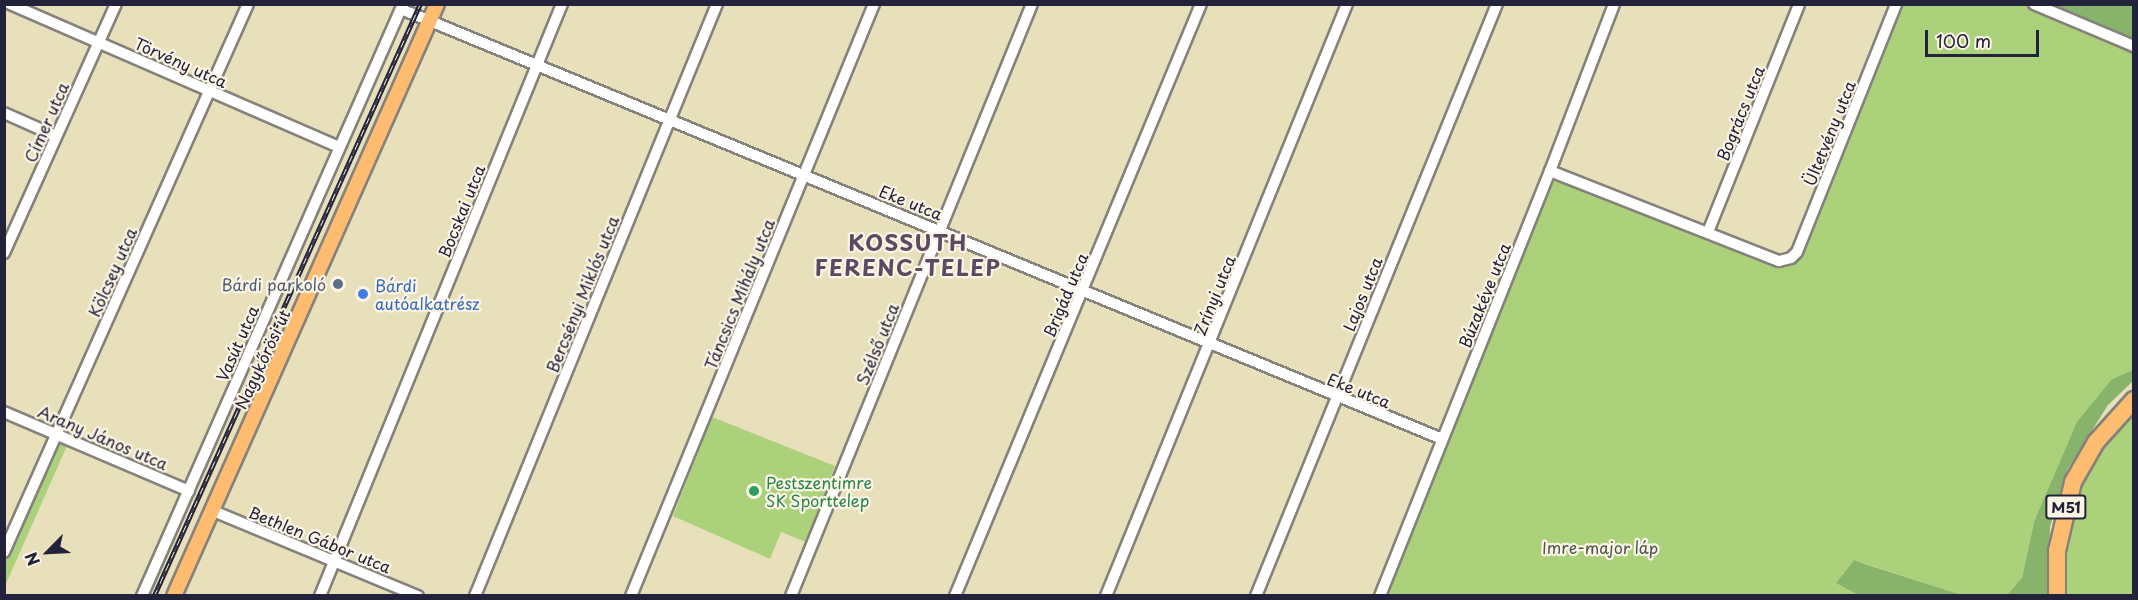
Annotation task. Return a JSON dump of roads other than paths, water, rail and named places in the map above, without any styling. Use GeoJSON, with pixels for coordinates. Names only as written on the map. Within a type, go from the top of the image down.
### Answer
{"type":"FeatureCollection","features":[{"type":"Feature","properties":{"kind":"highway"},"geometry":{"type":"LineString","coordinates":[[2107,428],[2133,400]]}},
{"type":"Feature","properties":{"kind":"highway"},"geometry":{"type":"LineString","coordinates":[[2107,428],[2133,409]]}},
{"type":"Feature","properties":{"kind":"highway","name":"M51"},"geometry":{"type":"LineString","coordinates":[[2057,596],[2057,550],[2068,498],[2087,454],[2107,428]]}},
{"type":"Feature","properties":{"kind":"main road","name":"Nagykőrösi út"},"geometry":{"type":"LineString","coordinates":[[174,596],[437,4]]}},
{"type":"Feature","properties":{"kind":"street","name":"Törvény utca"},"geometry":{"type":"LineString","coordinates":[[10,4],[339,147]]}},
{"type":"Feature","properties":{"kind":"street","name":"Címer utca"},"geometry":{"type":"LineString","coordinates":[[4,253],[116,4]]}},
{"type":"Feature","properties":{"kind":"street","name":"Kölcsey utca"},"geometry":{"type":"LineString","coordinates":[[4,552],[248,4]]}},
{"type":"Feature","properties":{"kind":"street","name":"Bocskai utca"},"geometry":{"type":"LineString","coordinates":[[320,596],[562,4]]}},
{"type":"Feature","properties":{"kind":"street","name":"Bercsényi Miklós utca"},"geometry":{"type":"LineString","coordinates":[[475,596],[717,4]]}},
{"type":"Feature","properties":{"kind":"street","name":"Táncsics Mihály utca"},"geometry":{"type":"LineString","coordinates":[[632,596],[874,4]]}},
{"type":"Feature","properties":{"kind":"street","name":"Szélső utca"},"geometry":{"type":"LineString","coordinates":[[794,594],[1032,4]]}},
{"type":"Feature","properties":{"kind":"street","name":"Brigád utca"},"geometry":{"type":"LineString","coordinates":[[955,596],[1201,4]]}},
{"type":"Feature","properties":{"kind":"street","name":"Zrínyi utca"},"geometry":{"type":"LineString","coordinates":[[1106,596],[1347,4]]}},
{"type":"Feature","properties":{"kind":"street","name":"Lajos utca"},"geometry":{"type":"LineString","coordinates":[[1256,596],[1497,4]]}},
{"type":"Feature","properties":{"kind":"street","name":"Búzakéve utca"},"geometry":{"type":"LineString","coordinates":[[1380,596],[1550,171],[1614,4]]}},
{"type":"Feature","properties":{"kind":"street","name":"Bogrács utca"},"geometry":{"type":"LineString","coordinates":[[1708,232],[1799,4]]}},
{"type":"Feature","properties":{"kind":"street","name":"Ültetvény utca"},"geometry":{"type":"LineString","coordinates":[[1708,232],[1779,261],[1791,258],[1797,252],[1896,4]]}},
{"type":"Feature","properties":{"kind":"street"},"geometry":{"type":"LineString","coordinates":[[2034,4],[2133,46]]}},
{"type":"Feature","properties":{"kind":"street","name":"Eke utca"},"geometry":{"type":"LineString","coordinates":[[402,7],[536,66],[940,229],[1336,397],[1442,438]]}},
{"type":"Feature","properties":{"kind":"street","name":"Vasút utca"},"geometry":{"type":"LineString","coordinates":[[142,596],[402,7]]}},
{"type":"Feature","properties":{"kind":"street"},"geometry":{"type":"LineString","coordinates":[[4,113],[56,136]]}},
{"type":"Feature","properties":{"kind":"street"},"geometry":{"type":"LineString","coordinates":[[1550,171],[1708,232]]}},
{"type":"Feature","properties":{"kind":"street","name":"Arany János utca"},"geometry":{"type":"LineString","coordinates":[[4,412],[189,491]]}},
{"type":"Feature","properties":{"kind":"street","name":"Bethlen Gábor utca"},"geometry":{"type":"LineString","coordinates":[[211,510],[418,596]]}},
{"type":"Feature","properties":{"kind":"railway"},"geometry":{"type":"LineString","coordinates":[[154,596],[420,4]]}},
{"type":"Feature","properties":{"kind":"place","name":"Bárdi parkoló"},"geometry":{"type":"Point","coordinates":[338,284]}},
{"type":"Feature","properties":{"kind":"place","name":"Bárdi autóalkatrész"},"geometry":{"type":"Point","coordinates":[363,294]}},
{"type":"Feature","properties":{"kind":"place","name":"Pestszentimre SK Sporttelep"},"geometry":{"type":"Point","coordinates":[754,491]}},
{"type":"Feature","properties":{"kind":"district","name":"KOSSUTH FERENC-TELEP"},"geometry":{"type":"Point","coordinates":[908,254]}},
{"type":"Feature","properties":{"kind":"park label","name":"Imre-major láp"},"geometry":{"type":"Point","coordinates":[1600,547]}}]}
